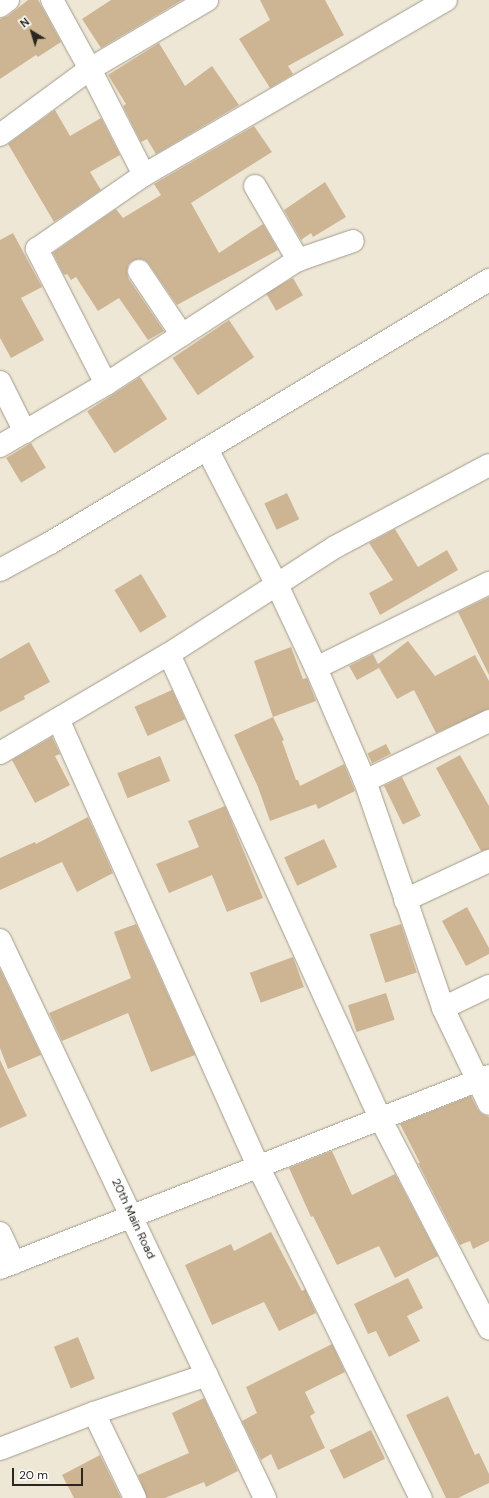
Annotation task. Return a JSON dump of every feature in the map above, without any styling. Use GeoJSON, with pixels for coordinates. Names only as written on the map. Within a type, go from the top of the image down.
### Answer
{"type":"FeatureCollection","features":[{"type":"Feature","properties":{"kind":"street"},"geometry":{"type":"LineString","coordinates":[[0,6],[8,0]]}},
{"type":"Feature","properties":{"kind":"street"},"geometry":{"type":"LineString","coordinates":[[52,0],[90,69],[144,175]]}},
{"type":"Feature","properties":{"kind":"street"},"geometry":{"type":"LineString","coordinates":[[0,135],[90,69],[207,0]]}},
{"type":"Feature","properties":{"kind":"street"},"geometry":{"type":"LineString","coordinates":[[106,384],[38,250],[144,175],[446,0]]}},
{"type":"Feature","properties":{"kind":"street"},"geometry":{"type":"LineString","coordinates":[[255,186],[298,260]]}},
{"type":"Feature","properties":{"kind":"street"},"geometry":{"type":"LineString","coordinates":[[0,446],[106,384],[298,260],[353,241]]}},
{"type":"Feature","properties":{"kind":"street"},"geometry":{"type":"LineString","coordinates":[[139,271],[182,335]]}},
{"type":"Feature","properties":{"kind":"street"},"geometry":{"type":"LineString","coordinates":[[0,570],[207,449],[489,280]]}},
{"type":"Feature","properties":{"kind":"street"},"geometry":{"type":"LineString","coordinates":[[0,382],[25,432]]}},
{"type":"Feature","properties":{"kind":"street"},"geometry":{"type":"LineString","coordinates":[[207,449],[277,585],[316,668],[365,781],[443,1008],[484,1078],[489,1104]]}},
{"type":"Feature","properties":{"kind":"street"},"geometry":{"type":"LineString","coordinates":[[0,753],[169,654],[335,547],[489,465]]}},
{"type":"Feature","properties":{"kind":"street"},"geometry":{"type":"LineString","coordinates":[[316,668],[489,583]]}},
{"type":"Feature","properties":{"kind":"street"},"geometry":{"type":"LineString","coordinates":[[169,654],[380,1118],[486,1314]]}},
{"type":"Feature","properties":{"kind":"street"},"geometry":{"type":"LineString","coordinates":[[58,719],[259,1168],[421,1498]]}},
{"type":"Feature","properties":{"kind":"street"},"geometry":{"type":"LineString","coordinates":[[365,781],[489,721]]}},
{"type":"Feature","properties":{"kind":"street"},"geometry":{"type":"LineString","coordinates":[[405,900],[489,861]]}},
{"type":"Feature","properties":{"kind":"street","name":"20th Main Road"},"geometry":{"type":"LineString","coordinates":[[0,940],[132,1216],[264,1498]]}},
{"type":"Feature","properties":{"kind":"street"},"geometry":{"type":"LineString","coordinates":[[443,1008],[489,986]]}},
{"type":"Feature","properties":{"kind":"street"},"geometry":{"type":"LineString","coordinates":[[0,1233],[7,1265],[259,1168],[380,1118],[484,1078]]}},
{"type":"Feature","properties":{"kind":"street"},"geometry":{"type":"LineString","coordinates":[[0,1449],[94,1413],[207,1375]]}},
{"type":"Feature","properties":{"kind":"street"},"geometry":{"type":"LineString","coordinates":[[94,1413],[135,1498]]}},
{"type":"Feature","properties":{"kind":"building"},"geometry":{"type":"Polygon","coordinates":[[[28,0],[38,0],[61,42],[38,57],[36,55],[0,79],[0,19],[8,16],[28,0]]]}},
{"type":"Feature","properties":{"kind":"building"},"geometry":{"type":"Polygon","coordinates":[[[111,0],[182,0],[101,48],[82,19],[111,0]]]}},
{"type":"Feature","properties":{"kind":"building"},"geometry":{"type":"Polygon","coordinates":[[[260,0],[325,0],[344,35],[288,66],[293,74],[270,88],[239,39],[270,20],[260,0]]]}},
{"type":"Feature","properties":{"kind":"building"},"geometry":{"type":"Polygon","coordinates":[[[159,43],[185,86],[212,66],[239,105],[156,154],[147,139],[141,142],[123,106],[126,104],[108,75],[159,43]]]}},
{"type":"Feature","properties":{"kind":"building"},"geometry":{"type":"Polygon","coordinates":[[[55,110],[70,136],[101,118],[120,155],[90,172],[101,190],[54,222],[8,144],[55,110]]]}},
{"type":"Feature","properties":{"kind":"building"},"geometry":{"type":"Polygon","coordinates":[[[254,126],[272,152],[191,203],[219,253],[263,224],[278,250],[177,305],[145,260],[139,259],[132,261],[128,265],[128,278],[164,331],[148,340],[119,298],[98,311],[76,277],[71,280],[67,274],[64,275],[53,253],[116,209],[123,218],[161,195],[154,184],[254,126]]]}},
{"type":"Feature","properties":{"kind":"building"},"geometry":{"type":"Polygon","coordinates":[[[325,182],[346,217],[313,237],[311,233],[301,240],[284,210],[325,182]]]}},
{"type":"Feature","properties":{"kind":"building"},"geometry":{"type":"Polygon","coordinates":[[[13,233],[42,287],[21,298],[44,340],[11,358],[0,338],[0,240],[13,233]]]}},
{"type":"Feature","properties":{"kind":"building"},"geometry":{"type":"Polygon","coordinates":[[[293,278],[303,295],[276,311],[266,294],[293,278]]]}},
{"type":"Feature","properties":{"kind":"building"},"geometry":{"type":"Polygon","coordinates":[[[229,320],[254,357],[198,395],[173,358],[229,320]]]}},
{"type":"Feature","properties":{"kind":"building"},"geometry":{"type":"Polygon","coordinates":[[[140,377],[167,419],[114,453],[87,411],[140,377]]]}},
{"type":"Feature","properties":{"kind":"building"},"geometry":{"type":"Polygon","coordinates":[[[31,443],[46,468],[21,483],[6,458],[31,443]]]}},
{"type":"Feature","properties":{"kind":"building"},"geometry":{"type":"Polygon","coordinates":[[[287,493],[299,519],[277,530],[264,504],[287,493]]]}},
{"type":"Feature","properties":{"kind":"building"},"geometry":{"type":"Polygon","coordinates":[[[395,529],[418,567],[447,550],[458,570],[380,615],[369,593],[393,580],[369,543],[395,529]]]}},
{"type":"Feature","properties":{"kind":"building"},"geometry":{"type":"Polygon","coordinates":[[[141,574],[167,617],[140,633],[114,590],[141,574]]]}},
{"type":"Feature","properties":{"kind":"building"},"geometry":{"type":"Polygon","coordinates":[[[489,597],[489,675],[458,612],[489,597]]]}},
{"type":"Feature","properties":{"kind":"building"},"geometry":{"type":"Polygon","coordinates":[[[408,641],[435,676],[475,655],[489,681],[489,709],[436,733],[414,690],[397,699],[379,668],[357,680],[349,666],[373,654],[378,664],[408,641]]]}},
{"type":"Feature","properties":{"kind":"building"},"geometry":{"type":"Polygon","coordinates":[[[29,642],[50,682],[24,696],[25,699],[0,712],[0,659],[29,642]]]}},
{"type":"Feature","properties":{"kind":"building"},"geometry":{"type":"Polygon","coordinates":[[[291,647],[303,679],[307,678],[316,701],[273,717],[254,661],[291,647]]]}},
{"type":"Feature","properties":{"kind":"building"},"geometry":{"type":"Polygon","coordinates":[[[172,690],[185,719],[148,736],[135,707],[172,690]]]}},
{"type":"Feature","properties":{"kind":"building"},"geometry":{"type":"Polygon","coordinates":[[[273,717],[284,740],[282,741],[296,780],[298,780],[300,786],[344,764],[355,791],[318,809],[316,804],[270,821],[258,787],[234,735],[273,717]]]}},
{"type":"Feature","properties":{"kind":"building"},"geometry":{"type":"Polygon","coordinates":[[[52,737],[60,754],[55,756],[70,785],[35,803],[12,760],[52,737]]]}},
{"type":"Feature","properties":{"kind":"building"},"geometry":{"type":"Polygon","coordinates":[[[386,744],[391,754],[372,763],[367,754],[386,744]]]}},
{"type":"Feature","properties":{"kind":"building"},"geometry":{"type":"Polygon","coordinates":[[[460,755],[489,806],[489,849],[481,851],[436,768],[460,755]]]}},
{"type":"Feature","properties":{"kind":"building"},"geometry":{"type":"Polygon","coordinates":[[[160,756],[170,781],[127,798],[117,773],[160,756]]]}},
{"type":"Feature","properties":{"kind":"building"},"geometry":{"type":"Polygon","coordinates":[[[402,777],[421,816],[403,824],[384,786],[402,777]]]}},
{"type":"Feature","properties":{"kind":"building"},"geometry":{"type":"Polygon","coordinates":[[[225,806],[263,898],[227,912],[212,875],[169,893],[156,864],[199,847],[188,821],[225,806]]]}},
{"type":"Feature","properties":{"kind":"building"},"geometry":{"type":"Polygon","coordinates":[[[88,817],[113,873],[77,892],[62,862],[0,890],[0,858],[35,842],[36,844],[88,817]]]}},
{"type":"Feature","properties":{"kind":"building"},"geometry":{"type":"Polygon","coordinates":[[[324,839],[337,867],[297,886],[284,858],[324,839]]]}},
{"type":"Feature","properties":{"kind":"building"},"geometry":{"type":"Polygon","coordinates":[[[467,907],[489,948],[489,954],[466,966],[442,921],[467,907]]]}},
{"type":"Feature","properties":{"kind":"building"},"geometry":{"type":"Polygon","coordinates":[[[136,924],[195,1055],[151,1072],[128,1013],[62,1041],[49,1013],[131,978],[114,932],[136,924]]]}},
{"type":"Feature","properties":{"kind":"building"},"geometry":{"type":"Polygon","coordinates":[[[401,924],[417,973],[385,983],[370,934],[401,924]]]}},
{"type":"Feature","properties":{"kind":"building"},"geometry":{"type":"Polygon","coordinates":[[[293,957],[304,987],[261,1003],[250,973],[293,957]]]}},
{"type":"Feature","properties":{"kind":"building"},"geometry":{"type":"Polygon","coordinates":[[[0,969],[41,1055],[8,1069],[0,1048],[0,969]]]}},
{"type":"Feature","properties":{"kind":"building"},"geometry":{"type":"Polygon","coordinates":[[[386,993],[395,1020],[357,1032],[348,1005],[386,993]]]}},
{"type":"Feature","properties":{"kind":"building"},"geometry":{"type":"Polygon","coordinates":[[[0,1060],[27,1116],[0,1128],[0,1060]]]}},
{"type":"Feature","properties":{"kind":"building"},"geometry":{"type":"Polygon","coordinates":[[[471,1096],[478,1110],[482,1114],[489,1117],[489,1241],[473,1249],[470,1241],[460,1245],[400,1124],[471,1096]]]}},
{"type":"Feature","properties":{"kind":"building"},"geometry":{"type":"Polygon","coordinates":[[[332,1151],[352,1195],[395,1174],[438,1256],[395,1278],[379,1246],[337,1265],[313,1216],[311,1217],[289,1168],[332,1151]]]}},
{"type":"Feature","properties":{"kind":"building"},"geometry":{"type":"Polygon","coordinates":[[[271,1232],[302,1291],[305,1289],[316,1313],[279,1331],[264,1302],[212,1325],[185,1265],[231,1244],[234,1251],[271,1232]]]}},
{"type":"Feature","properties":{"kind":"building"},"geometry":{"type":"Polygon","coordinates":[[[408,1278],[423,1308],[407,1316],[420,1341],[389,1357],[376,1331],[368,1334],[354,1304],[408,1278]]]}},
{"type":"Feature","properties":{"kind":"building"},"geometry":{"type":"Polygon","coordinates":[[[78,1337],[95,1379],[71,1388],[54,1347],[78,1337]]]}},
{"type":"Feature","properties":{"kind":"building"},"geometry":{"type":"Polygon","coordinates":[[[332,1344],[345,1372],[305,1392],[315,1413],[310,1416],[325,1448],[278,1470],[271,1454],[261,1460],[242,1421],[257,1413],[246,1387],[332,1344]]]}},
{"type":"Feature","properties":{"kind":"building"},"geometry":{"type":"Polygon","coordinates":[[[448,1396],[475,1455],[479,1453],[489,1474],[489,1483],[458,1498],[446,1498],[406,1415],[448,1396]]]}},
{"type":"Feature","properties":{"kind":"building"},"geometry":{"type":"Polygon","coordinates":[[[204,1398],[238,1471],[206,1487],[204,1482],[165,1498],[147,1498],[138,1475],[189,1453],[172,1413],[204,1398]]]}},
{"type":"Feature","properties":{"kind":"building"},"geometry":{"type":"Polygon","coordinates":[[[371,1430],[385,1459],[344,1479],[330,1450],[371,1430]]]}},
{"type":"Feature","properties":{"kind":"building"},"geometry":{"type":"Polygon","coordinates":[[[100,1455],[121,1498],[74,1498],[62,1475],[100,1455]]]}}]}
